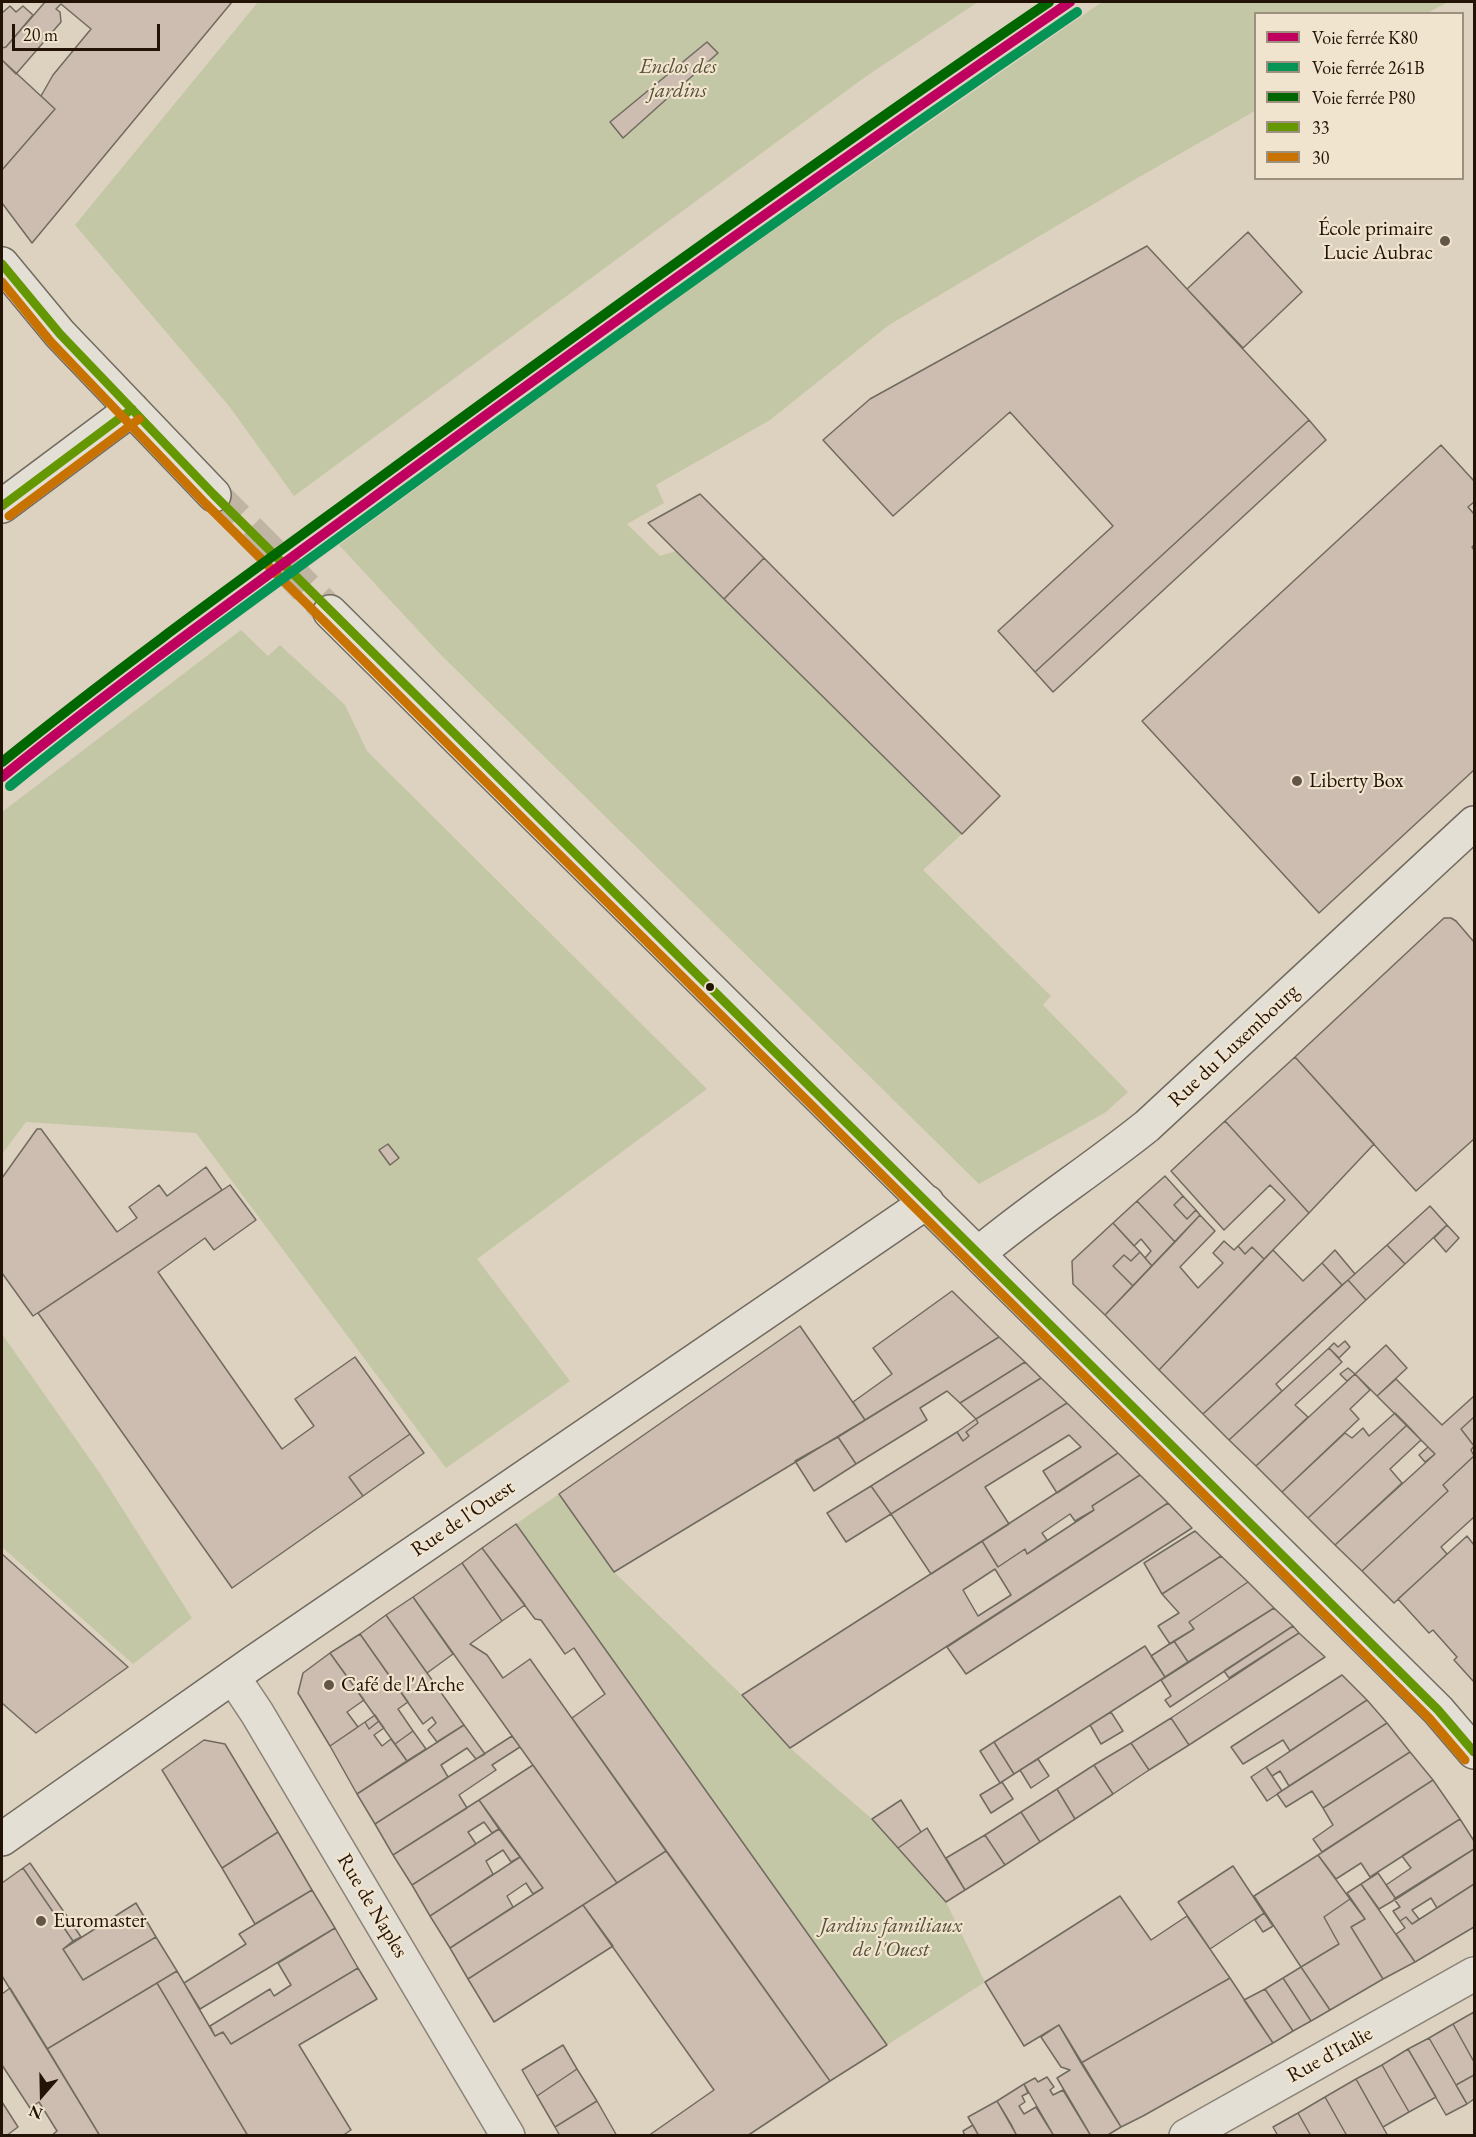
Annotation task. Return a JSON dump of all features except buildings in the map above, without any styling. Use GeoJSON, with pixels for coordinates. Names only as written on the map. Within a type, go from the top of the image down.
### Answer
{"type":"FeatureCollection","features":[{"type":"Feature","properties":{"kind":"main road"},"geometry":{"type":"LineString","coordinates":[[2,264],[60,334],[214,495]]}},
{"type":"Feature","properties":{"kind":"main road"},"geometry":{"type":"LineString","coordinates":[[2,506],[132,409]]}},
{"type":"Feature","properties":{"kind":"main road"},"geometry":{"type":"LineString","coordinates":[[330,612],[1438,1710],[1474,1752]]}},
{"type":"Feature","properties":{"kind":"main road","name":"Rue du Luxembourg"},"geometry":{"type":"LineString","coordinates":[[979,1253],[1011,1226],[1098,1165],[1147,1126],[1474,823]]}},
{"type":"Feature","properties":{"kind":"main road","name":"Rue de l'Ouest"},"geometry":{"type":"LineString","coordinates":[[2,1839],[233,1677],[927,1202]]}},
{"type":"Feature","properties":{"kind":"main road","name":"Rue de Naples"},"geometry":{"type":"LineString","coordinates":[[233,1677],[257,1713],[508,2136]]}},
{"type":"Feature","properties":{"kind":"main road","name":"Rue d'Italie"},"geometry":{"type":"LineString","coordinates":[[1186,2136],[1474,1974]]}},
{"type":"Feature","properties":{"kind":"green space","name":"Enclos des jardins"},"geometry":{"type":"Polygon","coordinates":[[[258,2],[978,2],[868,75],[294,496],[229,406],[75,225],[258,2]]]}},
{"type":"Feature","properties":{"kind":"green space"},"geometry":{"type":"Polygon","coordinates":[[[1102,2],[1448,2],[1429,12],[1254,12],[1254,112],[889,325],[770,420],[656,485],[664,503],[627,524],[660,556],[676,551],[962,834],[923,870],[1051,996],[1043,1005],[1128,1092],[1106,1112],[979,1184],[441,655],[339,545],[676,298],[1102,2]]]}},
{"type":"Feature","properties":{"kind":"green space"},"geometry":{"type":"Polygon","coordinates":[[[241,630],[268,656],[280,645],[345,705],[367,751],[707,1089],[477,1259],[570,1381],[446,1468],[196,1133],[26,1122],[2,1154],[2,812],[241,630]]]}},
{"type":"Feature","properties":{"kind":"green space"},"geometry":{"type":"Polygon","coordinates":[[[2,1334],[99,1472],[192,1618],[133,1664],[2,1547],[2,1334]]]}},
{"type":"Feature","properties":{"kind":"green space","name":"Jardins familiaux de l'Ouest"},"geometry":{"type":"Polygon","coordinates":[[[559,1494],[614,1572],[742,1695],[790,1748],[872,1819],[946,1902],[985,1982],[887,2045],[516,1524],[559,1494]]]}},
{"type":"Feature","properties":{"kind":"tunnel"},"geometry":{"type":"LineString","coordinates":[[214,495],[330,612]]}},
{"type":"Feature","properties":{"kind":"rail line","name":"P80"},"geometry":{"type":"LineString","coordinates":[[2,762],[195,613],[555,350],[801,174],[1049,2]]}},
{"type":"Feature","properties":{"kind":"rail line","name":"K80"},"geometry":{"type":"LineString","coordinates":[[2,777],[149,663],[483,417],[817,178],[1070,2]]}},
{"type":"Feature","properties":{"kind":"rail line","name":"261B"},"geometry":{"type":"LineString","coordinates":[[10,786],[157,672],[490,427],[824,188],[1077,12]]}},
{"type":"Feature","properties":{"kind":"transit line","name":"33"},"geometry":{"type":"LineString","coordinates":[[2,264],[60,334],[214,495],[1438,1710],[1474,1752]]}},
{"type":"Feature","properties":{"kind":"transit line","name":"30"},"geometry":{"type":"LineString","coordinates":[[2,282],[51,342],[206,504],[1429,1718],[1465,1760]]}},
{"type":"Feature","properties":{"kind":"transit line","name":"33"},"geometry":{"type":"LineString","coordinates":[[2,506],[132,409]]}},
{"type":"Feature","properties":{"kind":"transit line","name":"30"},"geometry":{"type":"LineString","coordinates":[[9,516],[139,419]]}},
{"type":"Feature","properties":{"kind":"place","name":"École primaire Lucie Aubrac"},"geometry":{"type":"Point","coordinates":[1445,241]}},
{"type":"Feature","properties":{"kind":"place","name":"Liberty Box"},"geometry":{"type":"Point","coordinates":[1297,781]}},
{"type":"Feature","properties":{"kind":"place","name":"Café de l'Arche"},"geometry":{"type":"Point","coordinates":[329,1685]}},
{"type":"Feature","properties":{"kind":"place","name":"Euromaster"},"geometry":{"type":"Point","coordinates":[41,1921]}}]}
